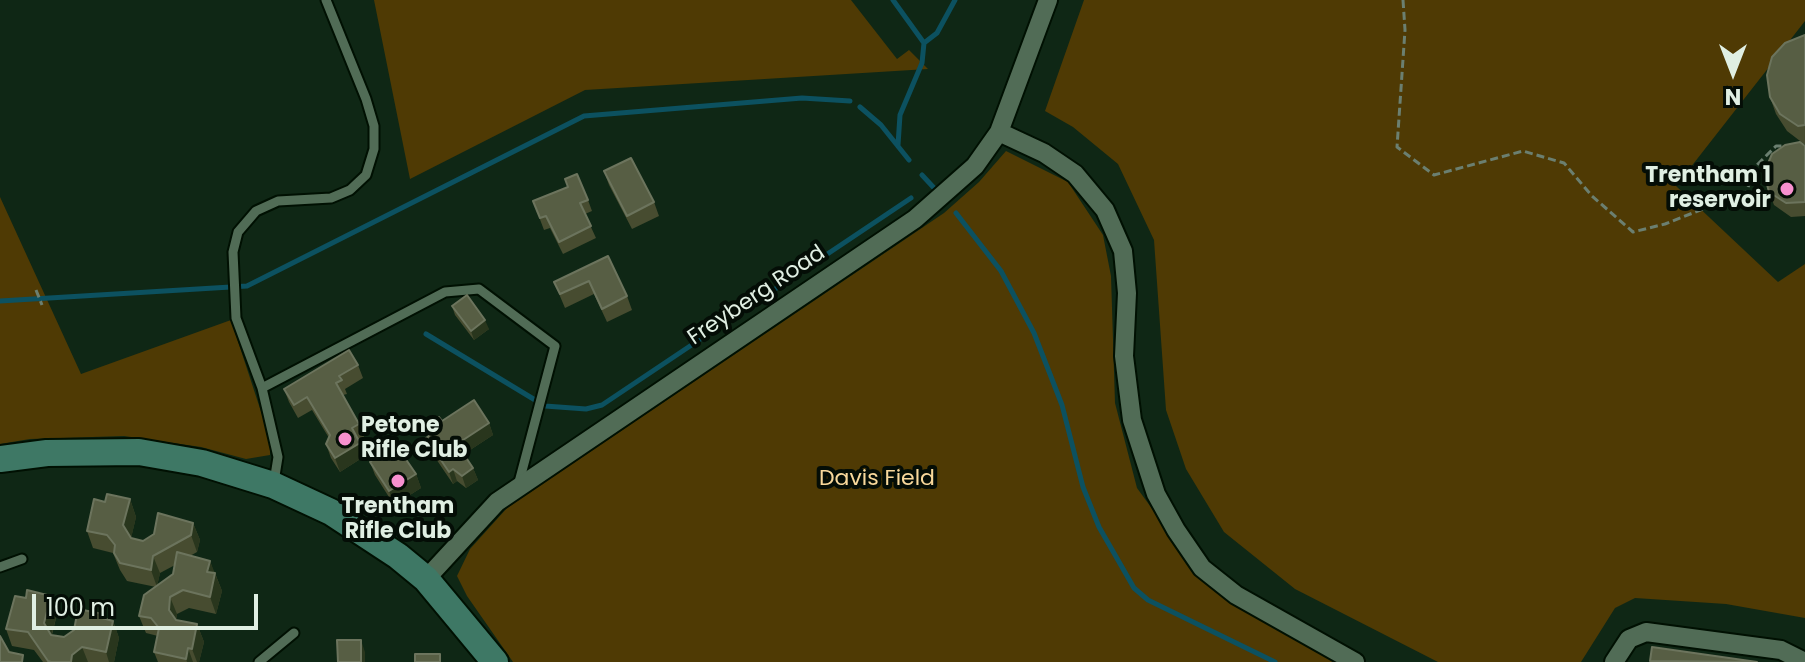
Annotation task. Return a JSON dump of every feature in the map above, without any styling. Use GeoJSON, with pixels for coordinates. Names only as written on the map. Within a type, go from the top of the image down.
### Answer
{"type":"FeatureCollection","features":[{"type":"Feature","properties":{"kind":"street","name":"Freyberg Road"},"geometry":{"type":"LineString","coordinates":[[426,579],[497,502],[915,219],[975,166],[999,132],[1048,0]]}},
{"type":"Feature","properties":{"kind":"street"},"geometry":{"type":"LineString","coordinates":[[999,132],[1044,153],[1075,174],[1105,210],[1123,251],[1127,293],[1124,356],[1132,420],[1156,494],[1176,530],[1202,568],[1236,595],[1355,662]]}},
{"type":"Feature","properties":{"kind":"street"},"geometry":{"type":"LineString","coordinates":[[0,459],[76,451],[139,452],[202,463],[273,485],[369,535],[426,579],[495,662]]}},
{"type":"Feature","properties":{"kind":"street"},"geometry":{"type":"LineString","coordinates":[[1614,662],[1629,639],[1646,632],[1781,650],[1805,662]]}},
{"type":"Feature","properties":{"kind":"lane"},"geometry":{"type":"LineString","coordinates":[[273,485],[278,457],[262,388],[236,318],[233,277],[238,232],[256,211],[278,201],[331,198],[350,190],[366,175],[374,149],[374,126],[326,0]]}},
{"type":"Feature","properties":{"kind":"lane"},"geometry":{"type":"LineString","coordinates":[[262,388],[445,292],[479,289],[555,346],[518,487]]}},
{"type":"Feature","properties":{"kind":"lane"},"geometry":{"type":"LineString","coordinates":[[0,567],[22,559]]}},
{"type":"Feature","properties":{"kind":"lane"},"geometry":{"type":"LineString","coordinates":[[259,662],[294,633]]}},
{"type":"Feature","properties":{"kind":"path"},"geometry":{"type":"LineString","coordinates":[[1403,0],[1405,30],[1397,147],[1434,175],[1523,151],[1564,163],[1592,196],[1633,232],[1665,224],[1746,192],[1757,165],[1776,146],[1798,146]]}},
{"type":"Feature","properties":{"kind":"path"},"geometry":{"type":"LineString","coordinates":[[36,290],[42,305]]}},
{"type":"Feature","properties":{"kind":"green space"},"geometry":{"type":"Polygon","coordinates":[[[374,0],[851,0],[897,59],[909,50],[928,69],[585,90],[410,179],[374,0]]]}},
{"type":"Feature","properties":{"kind":"green space"},"geometry":{"type":"Polygon","coordinates":[[[1084,0],[1805,0],[1805,21],[1676,186],[1778,282],[1805,264],[1805,618],[1726,604],[1635,598],[1615,608],[1581,662],[1438,662],[1295,589],[1224,532],[1186,469],[1166,410],[1154,240],[1118,164],[1073,127],[1045,111],[1084,0]]]}},
{"type":"Feature","properties":{"kind":"green space","name":"Davis Field"},"geometry":{"type":"Polygon","coordinates":[[[1006,151],[1068,182],[1103,235],[1111,276],[1115,403],[1137,488],[1209,587],[1335,662],[513,662],[467,596],[457,576],[470,549],[507,508],[944,213],[979,182],[1006,151]]]}},
{"type":"Feature","properties":{"kind":"green space"},"geometry":{"type":"Polygon","coordinates":[[[0,197],[81,374],[231,320],[270,439],[270,455],[246,459],[201,447],[124,436],[30,439],[0,444],[0,197]]]}},
{"type":"Feature","properties":{"kind":"building"},"geometry":{"type":"Polygon","coordinates":[[[1805,35],[1805,125],[1798,126],[1780,114],[1770,97],[1767,75],[1772,57],[1785,43],[1805,35]]]}},
{"type":"Feature","properties":{"kind":"building","name":"Trentham 1 reservoir"},"geometry":{"type":"Polygon","coordinates":[[[1800,142],[1805,146],[1805,202],[1786,203],[1769,192],[1764,173],[1772,154],[1785,145],[1800,142]]]}},
{"type":"Feature","properties":{"kind":"building"},"geometry":{"type":"Polygon","coordinates":[[[631,158],[654,202],[627,216],[604,171],[631,158]]]}},
{"type":"Feature","properties":{"kind":"building"},"geometry":{"type":"Polygon","coordinates":[[[577,174],[588,200],[580,203],[591,226],[559,242],[546,216],[540,218],[533,201],[568,187],[565,179],[577,174]]]}},
{"type":"Feature","properties":{"kind":"building"},"geometry":{"type":"Polygon","coordinates":[[[608,256],[627,296],[602,309],[589,281],[560,294],[554,282],[608,256]]]}},
{"type":"Feature","properties":{"kind":"building"},"geometry":{"type":"Polygon","coordinates":[[[467,295],[485,320],[471,331],[452,306],[467,295]]]}},
{"type":"Feature","properties":{"kind":"building"},"geometry":{"type":"Polygon","coordinates":[[[349,350],[358,365],[339,376],[342,380],[336,383],[359,424],[352,428],[360,443],[335,458],[326,444],[330,435],[307,397],[294,405],[284,389],[349,350]]]}},
{"type":"Feature","properties":{"kind":"building"},"geometry":{"type":"Polygon","coordinates":[[[474,400],[489,423],[457,444],[473,468],[462,476],[453,469],[449,472],[426,438],[433,433],[427,424],[439,417],[442,421],[474,400]]]}},
{"type":"Feature","properties":{"kind":"building"},"geometry":{"type":"Polygon","coordinates":[[[394,442],[416,474],[389,491],[370,462],[394,442]]]}},
{"type":"Feature","properties":{"kind":"building"},"geometry":{"type":"Polygon","coordinates":[[[107,494],[130,499],[123,525],[131,538],[143,541],[154,534],[158,513],[193,523],[191,535],[153,556],[151,570],[120,563],[114,553],[115,545],[107,535],[87,531],[94,499],[105,502],[107,494]]]}},
{"type":"Feature","properties":{"kind":"building"},"geometry":{"type":"Polygon","coordinates":[[[177,552],[210,561],[207,572],[215,573],[210,597],[183,590],[170,597],[169,610],[176,620],[197,624],[192,649],[188,648],[186,659],[154,652],[159,628],[151,618],[139,616],[144,595],[173,574],[177,552]]]}},
{"type":"Feature","properties":{"kind":"building"},"geometry":{"type":"Polygon","coordinates":[[[27,590],[51,596],[44,623],[51,635],[64,637],[74,630],[78,609],[103,614],[102,618],[113,621],[106,652],[82,647],[72,655],[71,662],[51,662],[28,632],[6,629],[15,596],[26,598],[27,590]]]}},
{"type":"Feature","properties":{"kind":"building"},"geometry":{"type":"Polygon","coordinates":[[[0,636],[9,652],[23,655],[22,662],[0,662],[0,636]]]}},
{"type":"Feature","properties":{"kind":"building"},"geometry":{"type":"Polygon","coordinates":[[[337,640],[361,640],[361,662],[338,662],[337,640]]]}},
{"type":"Feature","properties":{"kind":"building"},"geometry":{"type":"Polygon","coordinates":[[[1652,647],[1757,662],[1650,661],[1652,647]]]}},
{"type":"Feature","properties":{"kind":"building"},"geometry":{"type":"Polygon","coordinates":[[[415,654],[440,654],[440,662],[415,662],[415,654]]]}},
{"type":"Feature","properties":{"kind":"waterway"},"geometry":{"type":"LineString","coordinates":[[893,0],[924,43],[922,63],[900,115],[898,145]]}},
{"type":"Feature","properties":{"kind":"waterway"},"geometry":{"type":"LineString","coordinates":[[924,43],[937,33],[955,0]]}},
{"type":"Feature","properties":{"kind":"waterway"},"geometry":{"type":"LineString","coordinates":[[0,301],[247,286],[584,116],[802,98],[850,101]]}},
{"type":"Feature","properties":{"kind":"waterway"},"geometry":{"type":"LineString","coordinates":[[860,107],[881,125],[909,160]]}},
{"type":"Feature","properties":{"kind":"waterway"},"geometry":{"type":"LineString","coordinates":[[922,175],[935,189]]}},
{"type":"Feature","properties":{"kind":"waterway"},"geometry":{"type":"LineString","coordinates":[[426,334],[545,406],[586,409],[602,405],[911,198]]}},
{"type":"Feature","properties":{"kind":"waterway"},"geometry":{"type":"LineString","coordinates":[[956,213],[1001,271],[1034,333],[1062,405],[1083,487],[1099,527],[1134,588],[1148,600],[1275,662]]}},
{"type":"Feature","properties":{"kind":"place","name":"Trentham 1 reservoir"},"geometry":{"type":"Point","coordinates":[1787,189]}},
{"type":"Feature","properties":{"kind":"place","name":"Petone Rifle Club"},"geometry":{"type":"Point","coordinates":[345,439]}},
{"type":"Feature","properties":{"kind":"place","name":"Trentham Rifle Club"},"geometry":{"type":"Point","coordinates":[398,481]}}]}
